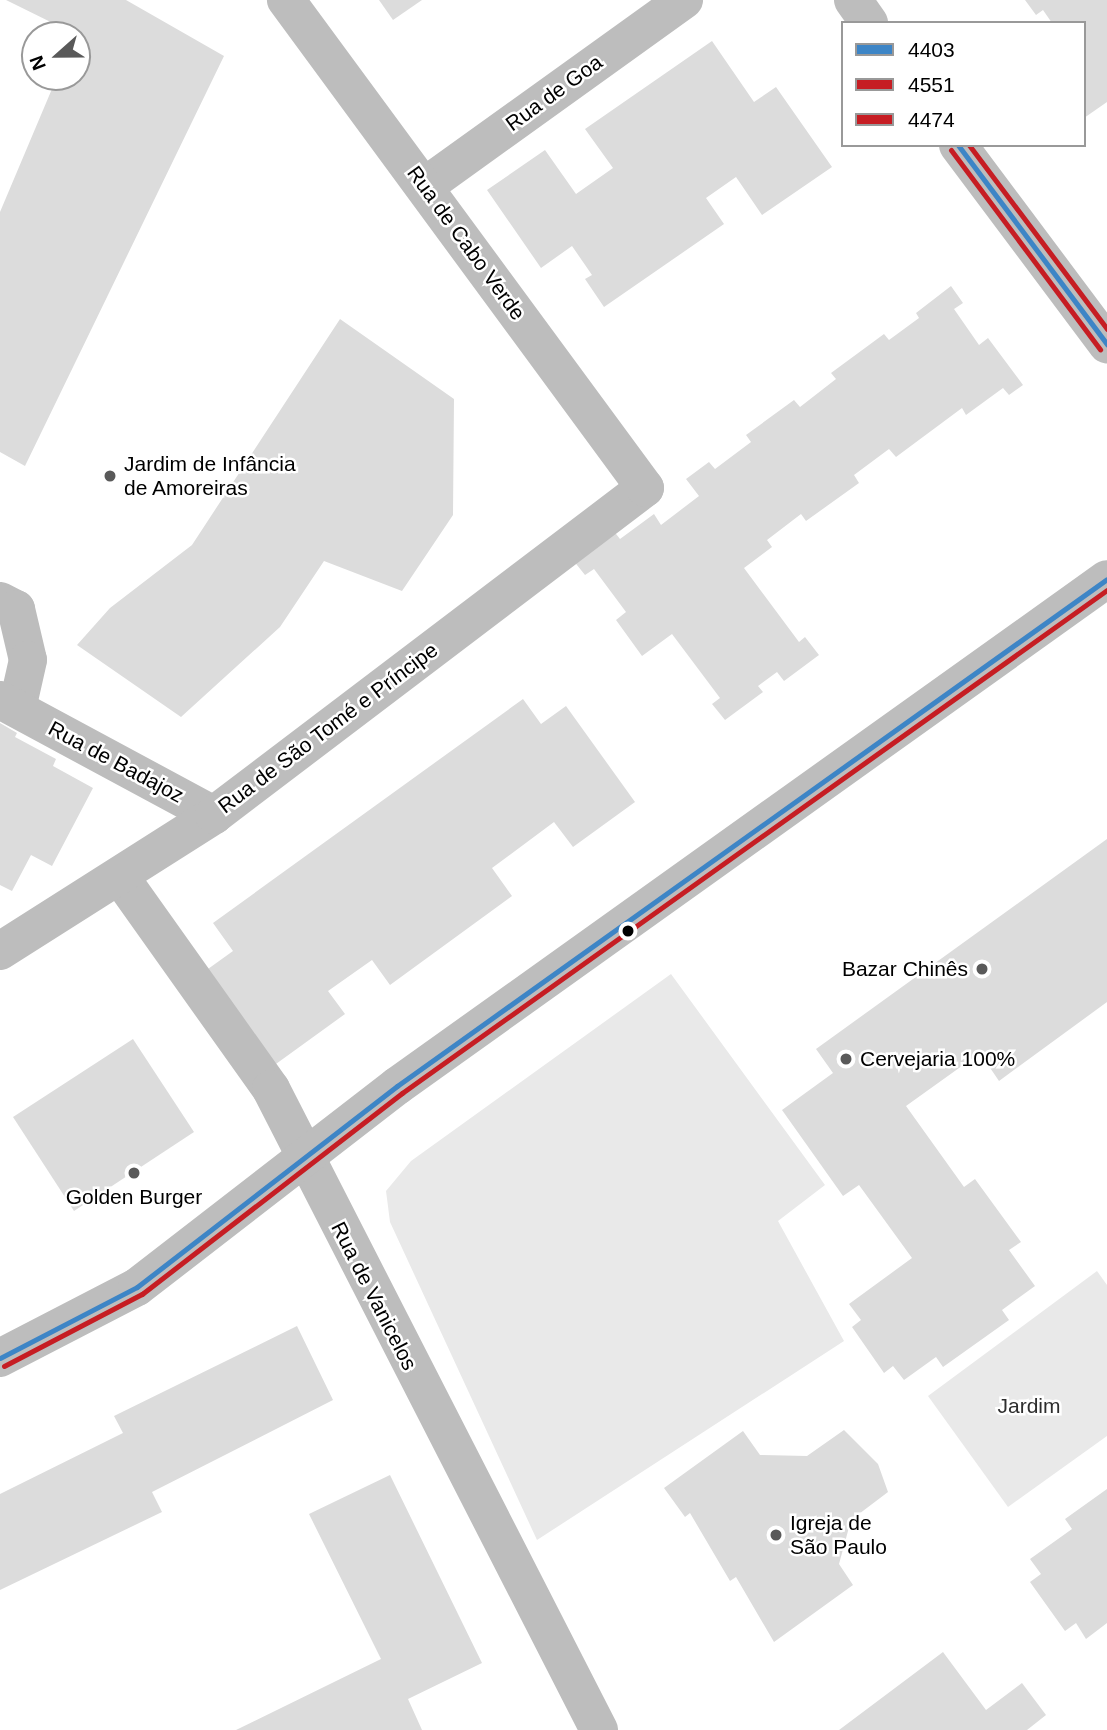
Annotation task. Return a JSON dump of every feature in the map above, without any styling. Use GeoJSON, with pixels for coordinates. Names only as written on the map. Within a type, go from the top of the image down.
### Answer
{"type":"FeatureCollection","features":[{"type":"Feature","properties":{"kind":"street","name":"Rua de Cabo Verde"},"geometry":{"type":"LineString","coordinates":[[286,0],[645,488]]}},
{"type":"Feature","properties":{"kind":"street","name":"Rua de Goa"},"geometry":{"type":"LineString","coordinates":[[425,186],[684,0]]}},
{"type":"Feature","properties":{"kind":"street"},"geometry":{"type":"LineString","coordinates":[[853,0],[868,21]]}},
{"type":"Feature","properties":{"kind":"street"},"geometry":{"type":"LineString","coordinates":[[959,147],[1107,344]]}},
{"type":"Feature","properties":{"kind":"street","name":"Rua de São Tomé e Príncipe"},"geometry":{"type":"LineString","coordinates":[[0,951],[121,878],[214,815],[645,488]]}},
{"type":"Feature","properties":{"kind":"street"},"geometry":{"type":"LineString","coordinates":[[0,1358],[137,1287],[397,1086],[1107,579]]}},
{"type":"Feature","properties":{"kind":"street","name":"Rua de Badajoz"},"geometry":{"type":"LineString","coordinates":[[0,601],[16,609],[28,660],[9,704],[214,815]]}},
{"type":"Feature","properties":{"kind":"street","name":"Rua de Vanicelos"},"geometry":{"type":"LineString","coordinates":[[121,878],[271,1089],[584,1725]]}},
{"type":"Feature","properties":{"kind":"green space"},"geometry":{"type":"Polygon","coordinates":[[[671,974],[825,1185],[778,1221],[844,1341],[537,1540],[390,1222],[386,1191],[411,1161],[671,974]]]}},
{"type":"Feature","properties":{"kind":"green space","name":"Jardim"},"geometry":{"type":"Polygon","coordinates":[[[1097,1271],[1107,1285],[1107,1436],[1008,1507],[928,1396],[1097,1271]]]}},
{"type":"Feature","properties":{"kind":"building"},"geometry":{"type":"Polygon","coordinates":[[[6,0],[126,0],[224,56],[25,466],[0,452],[0,212],[51,91],[91,91],[91,21],[49,21],[6,0]]]}},
{"type":"Feature","properties":{"kind":"building"},"geometry":{"type":"Polygon","coordinates":[[[379,0],[422,0],[393,20],[379,0]]]}},
{"type":"Feature","properties":{"kind":"building"},"geometry":{"type":"Polygon","coordinates":[[[1025,0],[1107,0],[1107,102],[1086,117],[1086,21],[1051,21],[1043,10],[1036,15],[1025,0]]]}},
{"type":"Feature","properties":{"kind":"building"},"geometry":{"type":"Polygon","coordinates":[[[712,41],[754,102],[776,87],[832,167],[762,215],[736,177],[706,198],[724,224],[604,307],[585,279],[592,275],[572,246],[541,268],[487,190],[545,150],[576,194],[613,168],[585,129],[712,41]]]}},
{"type":"Feature","properties":{"kind":"building"},"geometry":{"type":"Polygon","coordinates":[[[951,286],[963,303],[954,309],[979,345],[988,338],[1023,385],[1009,395],[1003,388],[966,415],[962,408],[896,457],[889,449],[854,475],[859,483],[806,521],[801,514],[767,540],[772,547],[744,568],[799,642],[805,637],[819,655],[784,681],[777,672],[758,686],[763,692],[725,720],[712,704],[720,698],[672,634],[642,656],[616,620],[626,612],[594,569],[585,575],[573,560],[613,530],[620,539],[654,514],[661,525],[699,496],[686,479],[709,462],[715,469],[751,442],[746,435],[794,400],[800,407],[836,379],[831,373],[884,334],[889,340],[919,318],[916,313],[951,286]]]}},
{"type":"Feature","properties":{"kind":"building"},"geometry":{"type":"Polygon","coordinates":[[[340,319],[454,399],[453,515],[402,591],[324,561],[280,627],[181,717],[77,645],[110,608],[192,545],[340,319]]]}},
{"type":"Feature","properties":{"kind":"building"},"geometry":{"type":"Polygon","coordinates":[[[523,699],[541,724],[566,706],[635,802],[573,847],[554,822],[492,868],[512,896],[390,985],[372,960],[328,991],[345,1014],[269,1069],[201,974],[233,951],[213,923],[523,699]]]}},
{"type":"Feature","properties":{"kind":"building"},"geometry":{"type":"Polygon","coordinates":[[[0,723],[17,733],[15,737],[56,759],[53,766],[93,788],[52,866],[31,855],[12,891],[0,885],[0,723]]]}},
{"type":"Feature","properties":{"kind":"building"},"geometry":{"type":"Polygon","coordinates":[[[1107,839],[1107,1002],[999,1081],[980,1053],[906,1106],[964,1187],[975,1179],[1021,1242],[1009,1250],[1035,1286],[1002,1310],[1009,1320],[943,1367],[936,1357],[904,1380],[893,1366],[884,1373],[852,1327],[861,1320],[849,1304],[912,1258],[859,1185],[843,1196],[782,1110],[833,1073],[816,1049],[1107,839]]]}},
{"type":"Feature","properties":{"kind":"building"},"geometry":{"type":"Polygon","coordinates":[[[133,1039],[194,1132],[74,1211],[13,1117],[133,1039]]]}},
{"type":"Feature","properties":{"kind":"building"},"geometry":{"type":"Polygon","coordinates":[[[297,1326],[333,1400],[152,1492],[162,1512],[0,1590],[0,1494],[123,1433],[114,1416],[297,1326]]]}},
{"type":"Feature","properties":{"kind":"building","name":"Igreja de São Paulo"},"geometry":{"type":"Polygon","coordinates":[[[844,1430],[878,1464],[888,1492],[851,1520],[839,1564],[853,1585],[774,1642],[736,1577],[730,1581],[690,1513],[685,1517],[664,1488],[743,1431],[760,1455],[807,1456],[844,1430]]]}},
{"type":"Feature","properties":{"kind":"building"},"geometry":{"type":"Polygon","coordinates":[[[390,1475],[482,1663],[408,1699],[422,1730],[236,1730],[381,1659],[309,1514],[390,1475]]]}},
{"type":"Feature","properties":{"kind":"building"},"geometry":{"type":"Polygon","coordinates":[[[1107,1489],[1107,1623],[1086,1639],[1076,1623],[1065,1631],[1030,1582],[1041,1574],[1030,1559],[1072,1529],[1065,1519],[1107,1489]]]}},
{"type":"Feature","properties":{"kind":"building"},"geometry":{"type":"Polygon","coordinates":[[[943,1652],[986,1710],[1022,1683],[1046,1715],[1027,1730],[839,1730],[943,1652]]]}},
{"type":"Feature","properties":{"kind":"transit line","name":"4403"},"geometry":{"type":"LineString","coordinates":[[959,147],[1107,344]]}},
{"type":"Feature","properties":{"kind":"transit line","name":"4474"},"geometry":{"type":"LineString","coordinates":[[970,147],[1107,329]]}},
{"type":"Feature","properties":{"kind":"transit line","name":"4551"},"geometry":{"type":"LineString","coordinates":[[951,150],[1100,349]]}},
{"type":"Feature","properties":{"kind":"transit line","name":"4403"},"geometry":{"type":"LineString","coordinates":[[0,1358],[137,1287],[397,1086],[1107,579]]}},
{"type":"Feature","properties":{"kind":"transit line","name":"4551"},"geometry":{"type":"LineString","coordinates":[[4,1366],[142,1294],[402,1093],[1107,590]]}},
{"type":"Feature","properties":{"kind":"place","name":"Jardim de Infância de Amoreiras"},"geometry":{"type":"Point","coordinates":[110,476]}},
{"type":"Feature","properties":{"kind":"place","name":"Bazar Chinês"},"geometry":{"type":"Point","coordinates":[982,969]}},
{"type":"Feature","properties":{"kind":"place","name":"Cervejaria 100%"},"geometry":{"type":"Point","coordinates":[846,1059]}},
{"type":"Feature","properties":{"kind":"place","name":"Golden Burger"},"geometry":{"type":"Point","coordinates":[134,1173]}},
{"type":"Feature","properties":{"kind":"place","name":"Igreja de São Paulo"},"geometry":{"type":"Point","coordinates":[776,1535]}}]}
